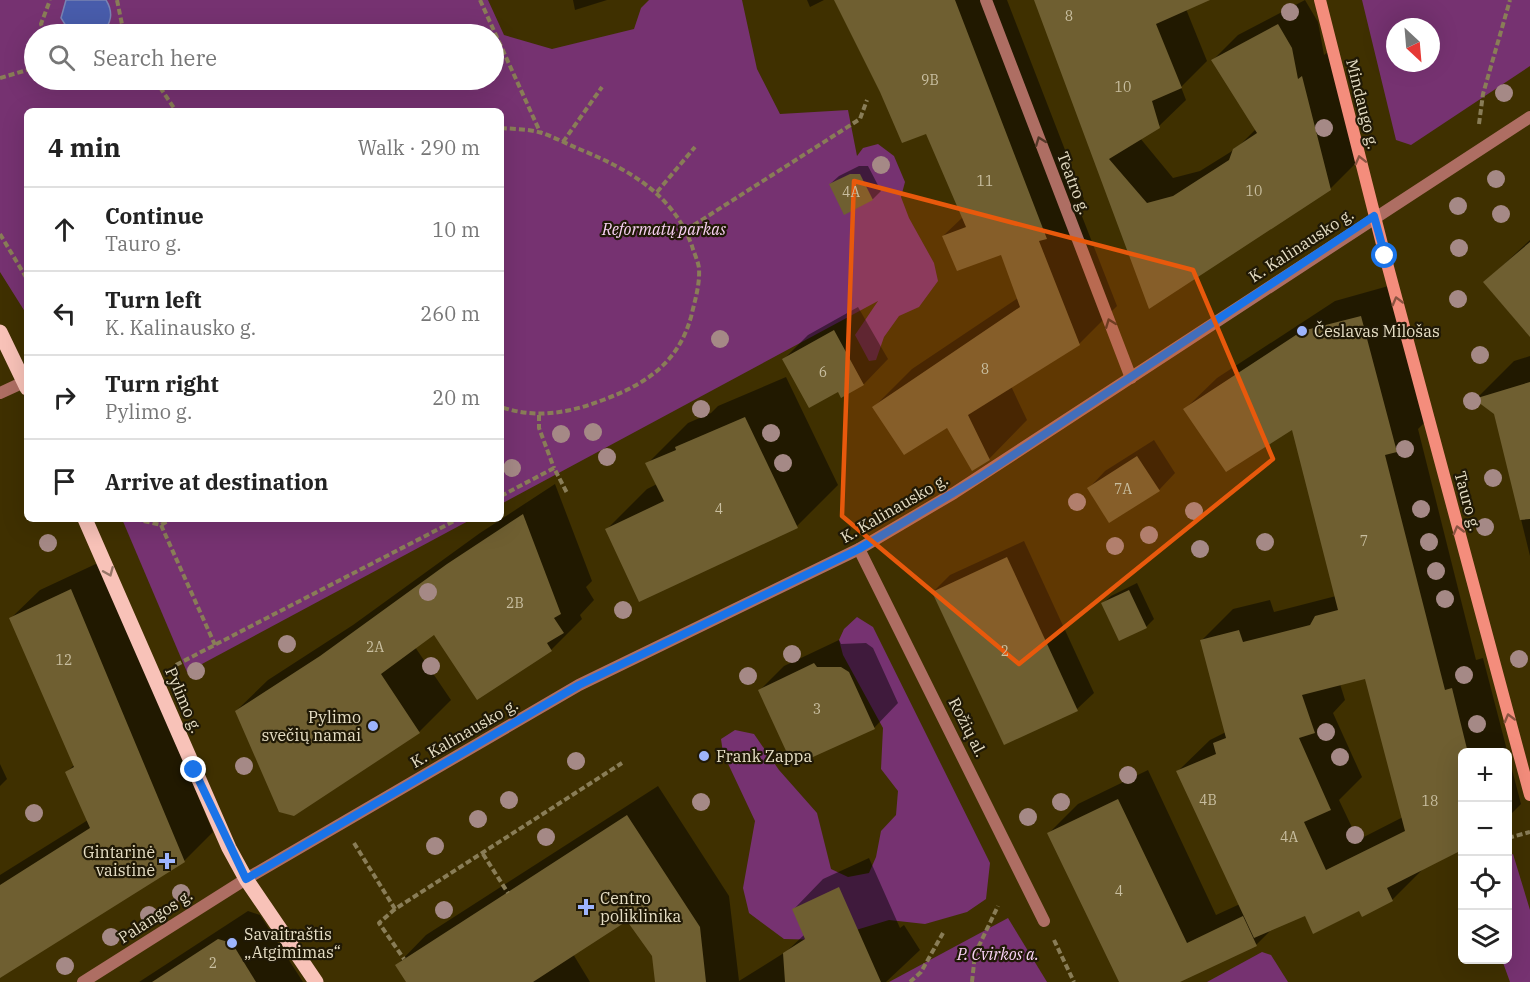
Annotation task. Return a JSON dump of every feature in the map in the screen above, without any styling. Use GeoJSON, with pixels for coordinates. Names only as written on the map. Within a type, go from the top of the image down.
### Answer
{"type":"FeatureCollection","features":[{"type":"Feature","properties":{"kind":"main road","name":"Mindaugo g."},"geometry":{"type":"LineString","coordinates":[[1320,0],[1374,216]]}},
{"type":"Feature","properties":{"kind":"main road","name":"Tauro g."},"geometry":{"type":"LineString","coordinates":[[1374,216],[1530,795]]}},
{"type":"Feature","properties":{"kind":"main road"},"geometry":{"type":"LineString","coordinates":[[0,332],[24,381]]}},
{"type":"Feature","properties":{"kind":"main road","name":"Pylimo g."},"geometry":{"type":"LineString","coordinates":[[86,522],[214,816],[246,879],[316,982]]}},
{"type":"Feature","properties":{"kind":"street","name":"Teatro g."},"geometry":{"type":"LineString","coordinates":[[986,0],[1131,378]]}},
{"type":"Feature","properties":{"kind":"street","name":"K. Kalinausko g."},"geometry":{"type":"LineString","coordinates":[[246,879],[579,685],[859,549],[980,477],[1374,216],[1530,117]]}},
{"type":"Feature","properties":{"kind":"street"},"geometry":{"type":"LineString","coordinates":[[0,393],[24,386]]}},
{"type":"Feature","properties":{"kind":"street","name":"Rožių al."},"geometry":{"type":"LineString","coordinates":[[859,549],[1044,921]]}},
{"type":"Feature","properties":{"kind":"street","name":"Palangos g."},"geometry":{"type":"LineString","coordinates":[[83,982],[246,879]]}},
{"type":"Feature","properties":{"kind":"path"},"geometry":{"type":"LineString","coordinates":[[41,24],[50,0]]}},
{"type":"Feature","properties":{"kind":"path"},"geometry":{"type":"LineString","coordinates":[[117,0],[121,24]]}},
{"type":"Feature","properties":{"kind":"path"},"geometry":{"type":"LineString","coordinates":[[480,0],[491,24]]}},
{"type":"Feature","properties":{"kind":"path"},"geometry":{"type":"LineString","coordinates":[[1474,151],[1484,94],[1510,0]]}},
{"type":"Feature","properties":{"kind":"path"},"geometry":{"type":"LineString","coordinates":[[504,52],[541,132]]}},
{"type":"Feature","properties":{"kind":"path"},"geometry":{"type":"LineString","coordinates":[[0,78],[24,71]]}},
{"type":"Feature","properties":{"kind":"path"},"geometry":{"type":"LineString","coordinates":[[563,142],[602,87]]}},
{"type":"Feature","properties":{"kind":"path"},"geometry":{"type":"LineString","coordinates":[[162,90],[174,108]]}},
{"type":"Feature","properties":{"kind":"path"},"geometry":{"type":"LineString","coordinates":[[686,230],[860,119],[867,100]]}},
{"type":"Feature","properties":{"kind":"path"},"geometry":{"type":"LineString","coordinates":[[504,128],[541,132],[627,171],[657,192],[686,230],[699,265],[698,291],[677,352],[651,376],[618,395],[562,413],[539,415],[504,408]]}},
{"type":"Feature","properties":{"kind":"path"},"geometry":{"type":"LineString","coordinates":[[657,192],[696,147]]}},
{"type":"Feature","properties":{"kind":"path"},"geometry":{"type":"LineString","coordinates":[[0,234],[24,274]]}},
{"type":"Feature","properties":{"kind":"path"},"geometry":{"type":"LineString","coordinates":[[539,415],[539,428],[554,468],[567,493]]}},
{"type":"Feature","properties":{"kind":"path"},"geometry":{"type":"LineString","coordinates":[[504,494],[554,468]]}},
{"type":"Feature","properties":{"kind":"path"},"geometry":{"type":"LineString","coordinates":[[148,522],[161,525],[166,522]]}},
{"type":"Feature","properties":{"kind":"path"},"geometry":{"type":"LineString","coordinates":[[154,676],[449,522]]}},
{"type":"Feature","properties":{"kind":"path"},"geometry":{"type":"LineString","coordinates":[[161,525],[215,645]]}},
{"type":"Feature","properties":{"kind":"path"},"geometry":{"type":"LineString","coordinates":[[404,959],[379,922],[395,909],[622,763]]}},
{"type":"Feature","properties":{"kind":"path"},"geometry":{"type":"LineString","coordinates":[[341,823],[395,909]]}},
{"type":"Feature","properties":{"kind":"path"},"geometry":{"type":"LineString","coordinates":[[1512,837],[1530,832]]}},
{"type":"Feature","properties":{"kind":"path"},"geometry":{"type":"LineString","coordinates":[[483,854],[508,892]]}},
{"type":"Feature","properties":{"kind":"path"},"geometry":{"type":"LineString","coordinates":[[972,982],[975,954],[998,906]]}},
{"type":"Feature","properties":{"kind":"path"},"geometry":{"type":"LineString","coordinates":[[1044,921],[1074,982]]}},
{"type":"Feature","properties":{"kind":"path"},"geometry":{"type":"LineString","coordinates":[[910,982],[921,972],[943,933]]}},
{"type":"Feature","properties":{"kind":"highlighted area"},"geometry":{"type":"Polygon","coordinates":[[[854,181],[1193,270],[1273,459],[1019,664],[842,516],[854,181]]]}},
{"type":"Feature","properties":{"kind":"green space","name":"Reformatų parkas"},"geometry":{"type":"Polygon","coordinates":[[[0,0],[488,0],[499,24],[24,24],[24,90],[504,90],[504,35],[552,49],[634,29],[641,8],[649,0],[742,0],[757,69],[780,114],[848,110],[857,156],[863,148],[878,144],[894,156],[905,182],[901,197],[909,218],[934,263],[938,281],[919,307],[899,316],[884,337],[876,360],[869,361],[855,335],[878,301],[504,502],[504,108],[24,108],[24,310],[0,272],[0,0]]]}},
{"type":"Feature","properties":{"kind":"green space"},"geometry":{"type":"Polygon","coordinates":[[[1362,0],[1530,0],[1530,66],[1411,145],[1396,140],[1362,0]]]}},
{"type":"Feature","properties":{"kind":"green space"},"geometry":{"type":"Polygon","coordinates":[[[123,522],[466,522],[187,672],[123,522]]]}},
{"type":"Feature","properties":{"kind":"green space"},"geometry":{"type":"Polygon","coordinates":[[[857,617],[873,627],[990,863],[986,899],[967,912],[925,924],[889,920],[823,940],[784,939],[749,913],[743,888],[755,821],[723,753],[721,739],[735,730],[754,734],[779,770],[817,813],[831,869],[848,877],[869,873],[876,857],[881,831],[896,815],[898,791],[881,769],[883,728],[843,655],[839,640],[844,629],[857,617]]]}},
{"type":"Feature","properties":{"kind":"green space"},"geometry":{"type":"Polygon","coordinates":[[[1512,854],[1530,910],[1530,982],[1510,982],[1503,964],[1512,964],[1512,854]]]}},
{"type":"Feature","properties":{"kind":"green space","name":"P. Cvirkos a."},"geometry":{"type":"Polygon","coordinates":[[[1008,918],[1047,982],[889,982],[1008,918]]]}},
{"type":"Feature","properties":{"kind":"green space"},"geometry":{"type":"Polygon","coordinates":[[[1262,952],[1271,955],[1288,982],[1207,982],[1262,952]]]}},
{"type":"Feature","properties":{"kind":"water"},"geometry":{"type":"Polygon","coordinates":[[[66,0],[106,0],[110,9],[108,24],[65,24],[61,18],[66,0]]]}},
{"type":"Feature","properties":{"kind":"building"},"geometry":{"type":"Polygon","coordinates":[[[834,0],[955,0],[1047,239],[1039,241],[1080,345],[968,415],[990,460],[972,471],[947,428],[904,455],[872,407],[1020,307],[1001,255],[957,271],[942,236],[966,227],[926,134],[902,143],[880,92],[834,0]]]}},
{"type":"Feature","properties":{"kind":"building"},"geometry":{"type":"Polygon","coordinates":[[[1034,0],[1210,0],[1156,24],[1182,88],[1152,101],[1160,128],[1109,159],[1147,203],[1173,196],[1229,160],[1233,149],[1257,133],[1211,60],[1278,24],[1292,48],[1298,79],[1302,76],[1331,190],[1149,309],[1034,0]]]}},
{"type":"Feature","properties":{"kind":"building"},"geometry":{"type":"Polygon","coordinates":[[[850,174],[860,174],[873,200],[844,215],[829,184],[850,174]]]}},
{"type":"Feature","properties":{"kind":"building"},"geometry":{"type":"Polygon","coordinates":[[[1530,242],[1530,337],[1483,282],[1530,242]]]}},
{"type":"Feature","properties":{"kind":"building"},"geometry":{"type":"Polygon","coordinates":[[[1361,316],[1397,452],[1385,455],[1445,690],[1452,688],[1467,748],[1458,748],[1458,852],[1387,888],[1393,901],[1362,917],[1359,911],[1313,934],[1305,916],[1254,938],[1176,771],[1216,754],[1213,743],[1226,738],[1200,640],[1239,630],[1243,642],[1310,625],[1315,616],[1338,610],[1292,430],[1226,472],[1183,409],[1302,331],[1361,316]],[[1365,679],[1302,695],[1315,733],[1299,738],[1331,810],[1304,822],[1326,870],[1405,831],[1365,679]]]}},
{"type":"Feature","properties":{"kind":"building"},"geometry":{"type":"Polygon","coordinates":[[[834,330],[864,385],[841,398],[838,392],[809,408],[782,359],[834,330]]]}},
{"type":"Feature","properties":{"kind":"building"},"geometry":{"type":"Polygon","coordinates":[[[1530,382],[1530,519],[1520,520],[1494,414],[1474,399],[1530,382]]]}},
{"type":"Feature","properties":{"kind":"building"},"geometry":{"type":"Polygon","coordinates":[[[745,417],[798,528],[639,602],[605,529],[664,501],[645,463],[676,450],[675,447],[745,417]]]}},
{"type":"Feature","properties":{"kind":"building"},"geometry":{"type":"Polygon","coordinates":[[[1137,456],[1160,491],[1109,523],[1087,488],[1137,456]]]}},
{"type":"Feature","properties":{"kind":"building"},"geometry":{"type":"Polygon","coordinates":[[[523,514],[561,614],[554,618],[564,633],[547,643],[552,651],[477,700],[434,635],[381,674],[420,733],[294,816],[279,812],[235,711],[320,656],[447,564],[523,514]]]}},
{"type":"Feature","properties":{"kind":"building"},"geometry":{"type":"Polygon","coordinates":[[[1007,557],[1078,711],[1004,745],[932,592],[1007,557]]]}},
{"type":"Feature","properties":{"kind":"building"},"geometry":{"type":"Polygon","coordinates":[[[71,589],[185,862],[0,978],[0,885],[90,828],[65,772],[74,767],[9,618],[71,589]]]}},
{"type":"Feature","properties":{"kind":"building"},"geometry":{"type":"Polygon","coordinates":[[[1129,590],[1147,628],[1119,641],[1101,603],[1129,590]]]}},
{"type":"Feature","properties":{"kind":"building"},"geometry":{"type":"Polygon","coordinates":[[[814,663],[817,667],[841,667],[849,672],[875,729],[793,766],[758,690],[814,663]]]}},
{"type":"Feature","properties":{"kind":"building"},"geometry":{"type":"Polygon","coordinates":[[[1118,799],[1187,943],[1243,916],[1257,946],[1180,982],[1119,982],[1047,833],[1118,799]]]}},
{"type":"Feature","properties":{"kind":"building","name":"Centro poliklinika"},"geometry":{"type":"Polygon","coordinates":[[[627,815],[700,927],[706,982],[655,982],[652,956],[627,921],[533,982],[406,982],[395,965],[627,815]]]}},
{"type":"Feature","properties":{"kind":"building"},"geometry":{"type":"Polygon","coordinates":[[[839,887],[881,982],[785,982],[783,953],[805,939],[792,909],[839,887]]]}},
{"type":"Feature","properties":{"kind":"building"},"geometry":{"type":"Polygon","coordinates":[[[218,939],[232,943],[256,982],[152,982],[218,939]]]}},
{"type":"Feature","properties":{"kind":"place","name":"Česlavas Milošas"},"geometry":{"type":"Point","coordinates":[1302,331]}},
{"type":"Feature","properties":{"kind":"place","name":"Pylimo svečių namai"},"geometry":{"type":"Point","coordinates":[373,726]}},
{"type":"Feature","properties":{"kind":"place","name":"Frank Zappa"},"geometry":{"type":"Point","coordinates":[704,756]}},
{"type":"Feature","properties":{"kind":"place","name":"Gintarinė vaistinė"},"geometry":{"type":"Point","coordinates":[167,861]}},
{"type":"Feature","properties":{"kind":"place","name":"Centro poliklinika"},"geometry":{"type":"Point","coordinates":[586,907]}},
{"type":"Feature","properties":{"kind":"place","name":"Savaitraštis „Atgimimas“"},"geometry":{"type":"Point","coordinates":[232,943]}},
{"type":"Feature","properties":{"kind":"route"},"geometry":{"type":"LineString","coordinates":[[194,770],[218,825],[246,879],[579,685],[859,549],[980,477],[1374,216],[1385,256]]}}]}
